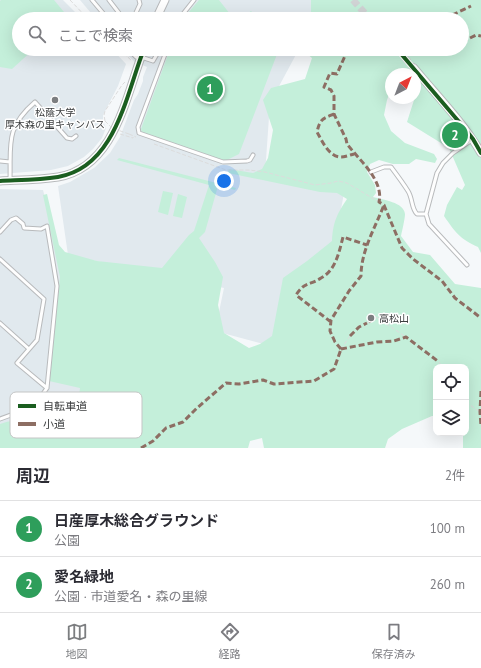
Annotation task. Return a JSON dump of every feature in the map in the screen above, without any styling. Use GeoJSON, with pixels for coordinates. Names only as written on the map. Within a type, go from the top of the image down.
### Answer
{"type":"FeatureCollection","features":[{"type":"Feature","properties":{"kind":"street"},"geometry":{"type":"LineString","coordinates":[[159,12],[165,0]]}},
{"type":"Feature","properties":{"kind":"street"},"geometry":{"type":"LineString","coordinates":[[0,181],[59,177],[76,171],[89,163],[106,145],[114,132],[140,56]]}},
{"type":"Feature","properties":{"kind":"street"},"geometry":{"type":"LineString","coordinates":[[421,76],[473,139],[481,153]]}},
{"type":"Feature","properties":{"kind":"lane"},"geometry":{"type":"LineString","coordinates":[[92,0],[102,12]]}},
{"type":"Feature","properties":{"kind":"lane"},"geometry":{"type":"LineString","coordinates":[[109,0],[118,12]]}},
{"type":"Feature","properties":{"kind":"lane"},"geometry":{"type":"LineString","coordinates":[[185,12],[194,0]]}},
{"type":"Feature","properties":{"kind":"lane"},"geometry":{"type":"LineString","coordinates":[[136,12],[141,1]]}},
{"type":"Feature","properties":{"kind":"lane"},"geometry":{"type":"LineString","coordinates":[[135,56],[138,60],[153,61],[156,56]]}},
{"type":"Feature","properties":{"kind":"lane"},"geometry":{"type":"LineString","coordinates":[[164,56],[138,127],[139,133],[223,162],[247,161],[250,160],[253,155]]}},
{"type":"Feature","properties":{"kind":"lane"},"geometry":{"type":"LineString","coordinates":[[10,180],[11,134],[15,124],[26,110],[35,102],[67,138],[72,139],[76,136]]}},
{"type":"Feature","properties":{"kind":"lane"},"geometry":{"type":"LineString","coordinates":[[467,265],[428,224],[426,214],[437,173],[443,163],[453,153],[473,139]]}},
{"type":"Feature","properties":{"kind":"lane"},"geometry":{"type":"LineString","coordinates":[[0,160],[10,162]]}},
{"type":"Feature","properties":{"kind":"lane"},"geometry":{"type":"LineString","coordinates":[[371,172],[384,166],[391,167],[408,191],[413,210],[417,214],[426,214]]}},
{"type":"Feature","properties":{"kind":"lane"},"geometry":{"type":"LineString","coordinates":[[0,232],[11,220],[16,218],[23,224],[24,228],[41,229],[47,226],[57,286],[46,388],[44,392]]}},
{"type":"Feature","properties":{"kind":"lane"},"geometry":{"type":"LineString","coordinates":[[0,259],[44,299],[37,340],[17,363],[46,388]]}},
{"type":"Feature","properties":{"kind":"lane"},"geometry":{"type":"LineString","coordinates":[[0,323],[29,349]]}},
{"type":"Feature","properties":{"kind":"lane"},"geometry":{"type":"LineString","coordinates":[[0,419],[10,415]]}},
{"type":"Feature","properties":{"kind":"path"},"geometry":{"type":"LineString","coordinates":[[70,0],[81,12]]}},
{"type":"Feature","properties":{"kind":"path"},"geometry":{"type":"LineString","coordinates":[[131,56],[138,60]]}},
{"type":"Feature","properties":{"kind":"path"},"geometry":{"type":"LineString","coordinates":[[127,81],[122,85],[105,111],[104,115],[105,121],[112,128],[130,134]]}},
{"type":"Feature","properties":{"kind":"path"},"geometry":{"type":"LineString","coordinates":[[118,133],[133,138],[134,136]]}},
{"type":"Feature","properties":{"kind":"path"},"geometry":{"type":"LineString","coordinates":[[260,171],[315,185],[338,181],[347,183],[379,202]]}},
{"type":"Feature","properties":{"kind":"path"},"geometry":{"type":"LineString","coordinates":[[376,317],[406,337]]}},
{"type":"Feature","properties":{"kind":"path"},"geometry":{"type":"LineString","coordinates":[[341,349],[350,336]]}},
{"type":"Feature","properties":{"kind":"path"},"geometry":{"type":"LineString","coordinates":[[469,404],[480,412]]}},
{"type":"Feature","properties":{"kind":"shaded area","name":"松蔭大学 厚木森の里キャンパス"},"geometry":{"type":"Polygon","coordinates":[[[0,0],[63,0],[75,12],[12,12],[12,56],[119,56],[126,64],[118,86],[103,115],[103,121],[106,128],[102,138],[93,149],[84,157],[68,166],[51,170],[0,174],[0,0]]]}},
{"type":"Feature","properties":{"kind":"shaded area"},"geometry":{"type":"Polygon","coordinates":[[[80,0],[315,0],[316,12],[90,12],[80,0]]]}},
{"type":"Feature","properties":{"kind":"shaded area"},"geometry":{"type":"Polygon","coordinates":[[[129,56],[295,56],[270,103],[265,174],[344,193],[329,275],[275,347],[215,331],[224,288],[68,255],[58,186],[70,182],[94,168],[110,153],[120,137],[134,100],[138,94],[147,67],[135,62],[129,56]]]}},
{"type":"Feature","properties":{"kind":"shaded area"},"geometry":{"type":"Polygon","coordinates":[[[0,189],[43,190],[66,277],[83,384],[82,392],[10,392],[10,421],[0,425],[0,189]]]}},
{"type":"Feature","properties":{"kind":"green space"},"geometry":{"type":"Polygon","coordinates":[[[54,0],[64,12],[12,12],[12,56],[26,56],[12,69],[0,67],[0,1],[54,0]]]}},
{"type":"Feature","properties":{"kind":"green space"},"geometry":{"type":"Polygon","coordinates":[[[199,0],[219,0],[228,12],[189,12],[199,0]]]}},
{"type":"Feature","properties":{"kind":"green space"},"geometry":{"type":"Polygon","coordinates":[[[311,0],[481,0],[481,253],[478,247],[458,234],[444,216],[447,205],[457,187],[462,190],[465,185],[449,148],[407,122],[413,104],[421,104],[421,68],[385,68],[386,104],[384,115],[391,131],[405,143],[434,154],[437,159],[435,163],[416,159],[409,164],[393,164],[379,160],[370,164],[367,172],[375,185],[376,193],[373,197],[397,204],[404,210],[405,216],[401,236],[413,252],[430,255],[455,284],[481,288],[481,448],[463,448],[463,436],[469,436],[469,364],[433,364],[433,416],[402,429],[388,439],[385,448],[264,448],[262,438],[250,441],[248,448],[0,448],[0,424],[10,421],[10,438],[142,438],[142,392],[79,392],[80,388],[49,381],[60,277],[43,195],[47,194],[59,245],[65,252],[97,261],[162,268],[194,231],[209,185],[117,160],[119,158],[236,188],[235,190],[218,186],[205,232],[199,238],[223,277],[218,305],[224,333],[249,348],[260,344],[272,336],[283,278],[332,241],[336,218],[347,199],[337,193],[320,192],[228,173],[229,169],[253,173],[262,169],[268,158],[273,130],[263,100],[271,88],[305,79],[312,58],[310,56],[469,56],[469,12],[311,12],[311,0]]]}},
{"type":"Feature","properties":{"kind":"green space"},"geometry":{"type":"Polygon","coordinates":[[[167,56],[276,56],[239,154],[225,161],[142,133],[141,129],[167,56]]]}},
{"type":"Feature","properties":{"kind":"green space"},"geometry":{"type":"Polygon","coordinates":[[[163,191],[173,193],[168,215],[158,212],[163,191]]]}},
{"type":"Feature","properties":{"kind":"green space"},"geometry":{"type":"Polygon","coordinates":[[[178,194],[187,197],[182,218],[173,216],[178,194]]]}},
{"type":"Feature","properties":{"kind":"tunnel"},"geometry":{"type":"LineString","coordinates":[[353,0],[364,12]]}},
{"type":"Feature","properties":{"kind":"tunnel"},"geometry":{"type":"LineString","coordinates":[[403,56],[414,68]]}},
{"type":"Feature","properties":{"kind":"marked path"},"geometry":{"type":"LineString","coordinates":[[459,12],[471,6]]}},
{"type":"Feature","properties":{"kind":"marked path"},"geometry":{"type":"LineString","coordinates":[[469,38],[476,35],[481,36]]}},
{"type":"Feature","properties":{"kind":"marked path"},"geometry":{"type":"LineString","coordinates":[[345,56],[337,74],[330,73],[324,87],[331,90],[334,96],[334,114],[347,144],[374,178],[380,194],[379,202],[384,205],[402,248],[413,259],[442,281],[455,298],[481,318]]}},
{"type":"Feature","properties":{"kind":"marked path"},"geometry":{"type":"LineString","coordinates":[[334,114],[322,120],[319,124],[317,132],[326,148],[333,154],[341,157],[354,154]]}},
{"type":"Feature","properties":{"kind":"marked path"},"geometry":{"type":"LineString","coordinates":[[341,349],[335,342],[330,331],[331,320],[349,291],[361,276],[363,258],[384,205]]}},
{"type":"Feature","properties":{"kind":"marked path"},"geometry":{"type":"LineString","coordinates":[[331,322],[296,295],[302,288],[326,275],[336,260],[343,237],[367,245]]}},
{"type":"Feature","properties":{"kind":"marked path"},"geometry":{"type":"LineString","coordinates":[[369,322],[376,317]]}},
{"type":"Feature","properties":{"kind":"marked path"},"geometry":{"type":"LineString","coordinates":[[350,336],[359,327],[367,323]]}},
{"type":"Feature","properties":{"kind":"marked path"},"geometry":{"type":"LineString","coordinates":[[341,349],[377,342],[394,341],[406,337],[439,362]]}},
{"type":"Feature","properties":{"kind":"marked path"},"geometry":{"type":"LineString","coordinates":[[141,448],[153,441],[166,428],[183,422],[226,383],[239,384],[263,380],[274,384],[314,381],[334,369],[341,349]]}},
{"type":"Feature","properties":{"kind":"marked path"},"geometry":{"type":"LineString","coordinates":[[481,391],[481,426]]}},
{"type":"Feature","properties":{"kind":"cycle path"},"geometry":{"type":"LineString","coordinates":[[0,181],[58,177],[78,170],[93,159],[106,144],[116,126],[142,56]]}},
{"type":"Feature","properties":{"kind":"cycle path"},"geometry":{"type":"LineString","coordinates":[[403,56],[473,139],[481,153]]}},
{"type":"Feature","properties":{"kind":"place","name":"日産厚木総合グラウンド"},"geometry":{"type":"Point","coordinates":[210,89]}},
{"type":"Feature","properties":{"kind":"place","name":"松蔭大学 厚木森の里キャンパス"},"geometry":{"type":"Point","coordinates":[55,100]}},
{"type":"Feature","properties":{"kind":"place","name":"愛名緑地"},"geometry":{"type":"Point","coordinates":[455,135]}},
{"type":"Feature","properties":{"kind":"place","name":"高松山"},"geometry":{"type":"Point","coordinates":[371,318]}}]}
